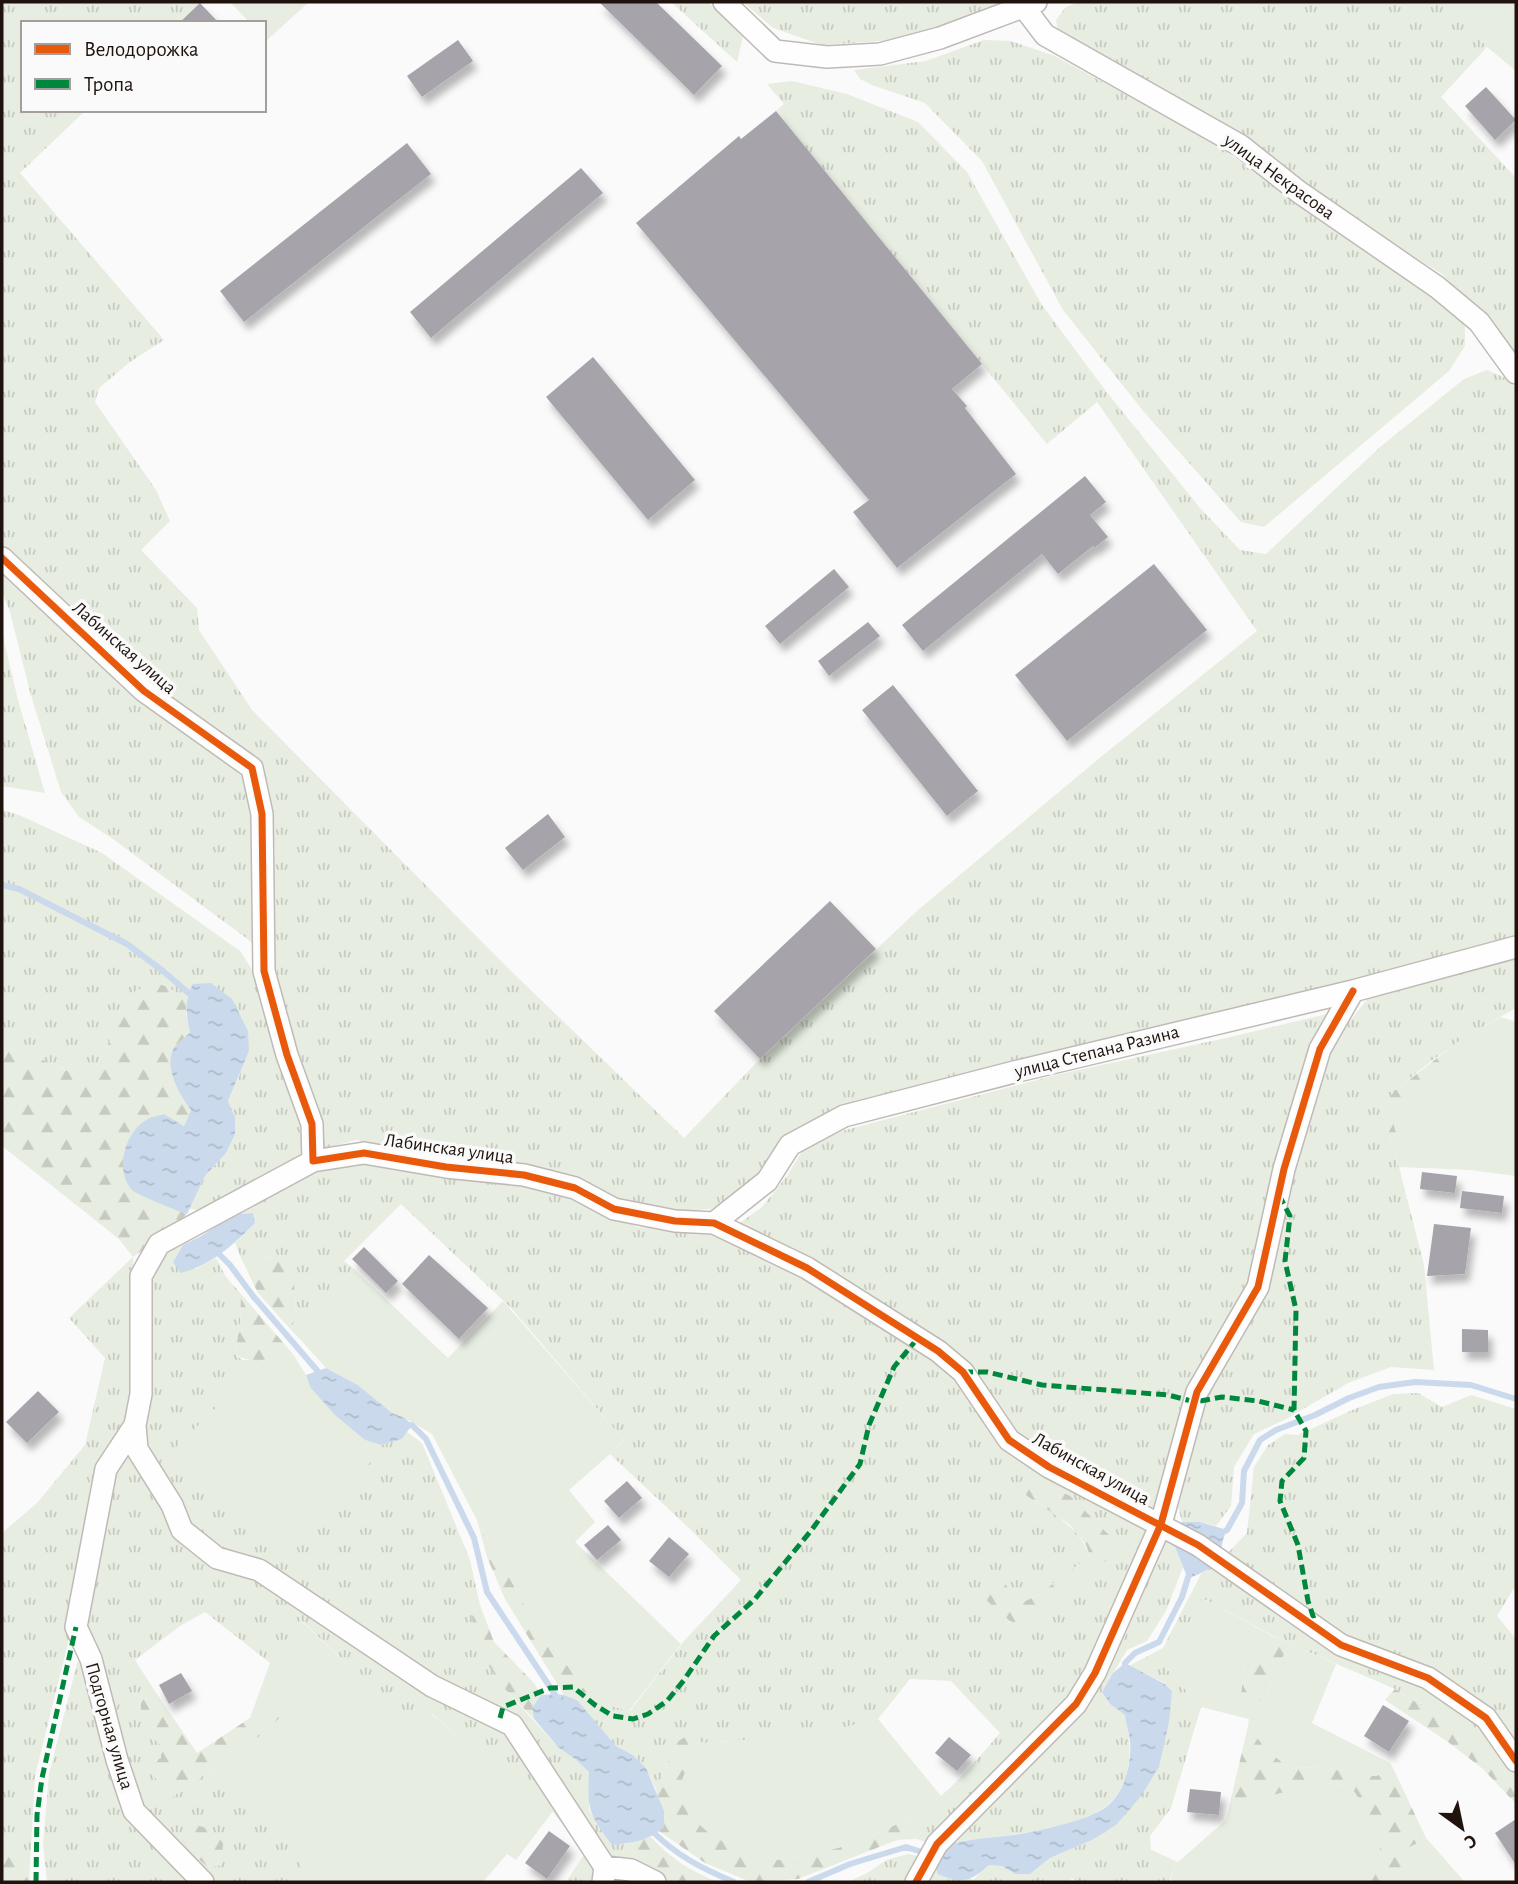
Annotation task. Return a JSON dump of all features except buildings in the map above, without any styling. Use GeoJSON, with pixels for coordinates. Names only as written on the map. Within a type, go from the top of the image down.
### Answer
{"type":"FeatureCollection","features":[{"type":"Feature","properties":{"kind":"street"},"geometry":{"type":"LineString","coordinates":[[724,2],[775,51],[827,57],[880,54],[940,38],[1028,3]]}},
{"type":"Feature","properties":{"kind":"street","name":"улица Некрасова"},"geometry":{"type":"LineString","coordinates":[[1028,3],[1045,35],[1241,146],[1299,192],[1437,286],[1479,322],[1516,373]]}},
{"type":"Feature","properties":{"kind":"street","name":"Лабинская улица"},"geometry":{"type":"LineString","coordinates":[[2,558],[144,691],[252,768],[262,814],[264,971],[287,1055],[312,1124],[313,1161],[364,1153],[446,1167],[524,1175],[575,1188],[614,1209],[676,1222],[714,1223],[807,1268],[938,1351],[963,1372],[1009,1440],[1049,1466],[1198,1545],[1341,1645],[1428,1678],[1486,1717],[1516,1761]]}},
{"type":"Feature","properties":{"kind":"street","name":"улица Степана Разина"},"geometry":{"type":"LineString","coordinates":[[714,1223],[767,1181],[790,1145],[844,1116],[1018,1071],[1353,991],[1516,947]]}},
{"type":"Feature","properties":{"kind":"street","name":"Лабинская улица"},"geometry":{"type":"LineString","coordinates":[[916,1882],[937,1844],[1076,1704],[1095,1673],[1161,1524],[1197,1392],[1258,1287],[1284,1169],[1320,1049],[1353,991]]}},
{"type":"Feature","properties":{"kind":"street"},"geometry":{"type":"LineString","coordinates":[[313,1161],[159,1244],[141,1276],[141,1394],[135,1425],[136,1449],[172,1505],[182,1530],[217,1558],[260,1570],[432,1686],[512,1725],[604,1875],[631,1870],[655,1882]]}},
{"type":"Feature","properties":{"kind":"street","name":"Подгорная улица"},"geometry":{"type":"LineString","coordinates":[[135,1425],[106,1469],[76,1628],[91,1659],[117,1760],[134,1811],[203,1882]]}},
{"type":"Feature","properties":{"kind":"green space"},"geometry":{"type":"Polygon","coordinates":[[[2,2],[204,2],[181,21],[21,21],[21,112],[84,112],[20,173],[164,340],[130,362],[99,388],[95,402],[156,490],[170,521],[141,550],[197,608],[199,630],[252,710],[510,970],[684,1138],[760,1059],[918,910],[1257,631],[1097,402],[1047,444],[776,111],[784,104],[767,84],[792,81],[847,94],[918,122],[967,172],[1042,305],[1105,390],[1200,508],[1240,550],[1266,554],[1379,448],[1464,379],[1487,370],[1508,379],[1516,389],[1516,937],[1343,985],[839,1112],[781,1139],[762,1178],[711,1209],[669,1212],[615,1201],[559,1173],[435,1157],[356,1140],[318,1150],[315,1104],[290,1032],[270,940],[275,850],[260,765],[148,687],[2,547],[2,2]]]}},
{"type":"Feature","properties":{"kind":"green space"},"geometry":{"type":"Polygon","coordinates":[[[230,2],[309,2],[267,40],[266,21],[248,21],[230,2]]]}},
{"type":"Feature","properties":{"kind":"green space"},"geometry":{"type":"Polygon","coordinates":[[[671,2],[708,2],[743,37],[737,62],[671,2]]]}},
{"type":"Feature","properties":{"kind":"green space"},"geometry":{"type":"Polygon","coordinates":[[[743,2],[1015,2],[896,40],[822,45],[773,28],[743,2]]]}},
{"type":"Feature","properties":{"kind":"green space"},"geometry":{"type":"Polygon","coordinates":[[[1079,2],[1449,2],[1487,47],[1441,97],[1516,178],[1516,359],[1495,329],[1442,274],[1058,31],[1056,20],[1066,7],[1079,2]]]}},
{"type":"Feature","properties":{"kind":"green space"},"geometry":{"type":"Polygon","coordinates":[[[1449,2],[1516,2],[1516,71],[1487,47],[1449,2]]]}},
{"type":"Feature","properties":{"kind":"green space"},"geometry":{"type":"Polygon","coordinates":[[[984,40],[1011,41],[1055,56],[1212,142],[1355,240],[1442,303],[1465,326],[1465,346],[1449,371],[1264,527],[1241,522],[1144,412],[1063,310],[982,161],[925,103],[872,85],[860,79],[854,70],[926,61],[984,40]]]}},
{"type":"Feature","properties":{"kind":"green space"},"geometry":{"type":"Polygon","coordinates":[[[2,571],[229,761],[246,781],[256,830],[254,944],[113,839],[79,817],[61,792],[2,592],[2,571]]]}},
{"type":"Feature","properties":{"kind":"green space"},"geometry":{"type":"Polygon","coordinates":[[[2,633],[18,700],[45,793],[2,786],[2,633]]]}},
{"type":"Feature","properties":{"kind":"green space"},"geometry":{"type":"Polygon","coordinates":[[[2,810],[19,815],[102,853],[240,951],[257,977],[299,1105],[306,1147],[293,1166],[198,1210],[189,1209],[205,1176],[226,1153],[235,1117],[228,1101],[240,1074],[188,993],[187,1000],[168,987],[108,1044],[98,1064],[69,1071],[2,1046],[2,810]]]}},
{"type":"Feature","properties":{"kind":"green space"},"geometry":{"type":"Polygon","coordinates":[[[1516,958],[1516,1008],[1462,1040],[1427,1065],[1395,1092],[1381,1108],[1424,1265],[1434,1370],[1391,1367],[1348,1383],[1254,1434],[1234,1467],[1231,1506],[1216,1526],[1200,1522],[1182,1522],[1176,1499],[1205,1387],[1265,1284],[1295,1157],[1328,1049],[1372,993],[1516,958]]]}},
{"type":"Feature","properties":{"kind":"green space"},"geometry":{"type":"Polygon","coordinates":[[[152,982],[168,987],[187,1000],[186,1014],[190,1032],[174,1049],[181,1095],[191,1110],[184,1126],[164,1114],[154,1200],[187,1214],[133,1257],[119,1239],[2,1146],[2,1046],[68,1071],[98,1064],[118,1017],[132,993],[152,982]]]}},
{"type":"Feature","properties":{"kind":"green space"},"geometry":{"type":"Polygon","coordinates":[[[1327,1014],[1306,1062],[1253,1276],[1158,1512],[1013,1436],[967,1369],[736,1226],[762,1207],[787,1176],[804,1148],[845,1130],[1060,1074],[1327,1014]]]}},
{"type":"Feature","properties":{"kind":"green space"},"geometry":{"type":"Polygon","coordinates":[[[1501,1017],[1516,1022],[1516,1176],[1470,1170],[1399,1167],[1392,1144],[1398,1140],[1390,1112],[1444,1078],[1456,1063],[1446,1051],[1501,1017]]]}},
{"type":"Feature","properties":{"kind":"green space"},"geometry":{"type":"Polygon","coordinates":[[[1446,1051],[1456,1063],[1444,1078],[1402,1102],[1398,1141],[1392,1144],[1381,1108],[1395,1091],[1446,1051]]]}},
{"type":"Feature","properties":{"kind":"green space"},"geometry":{"type":"Polygon","coordinates":[[[369,1159],[565,1192],[637,1227],[701,1231],[734,1241],[802,1274],[935,1358],[963,1387],[996,1439],[1021,1458],[1173,1542],[1183,1567],[1166,1611],[1147,1641],[1127,1650],[1102,1692],[1110,1704],[1125,1715],[1129,1737],[1128,1768],[1115,1797],[1104,1808],[1087,1817],[1044,1829],[963,1841],[947,1846],[916,1839],[910,1818],[948,1790],[1000,1733],[951,1681],[910,1679],[878,1719],[849,1727],[791,1737],[703,1743],[688,1735],[677,1742],[656,1789],[646,1768],[633,1755],[616,1746],[584,1709],[593,1701],[630,1711],[684,1641],[741,1580],[610,1454],[624,1440],[511,1308],[401,1204],[344,1261],[353,1268],[299,1338],[292,1331],[296,1305],[293,1273],[275,1259],[258,1257],[242,1260],[235,1243],[255,1223],[253,1213],[239,1214],[321,1168],[369,1159]],[[1026,1496],[1071,1528],[1090,1556],[1038,1595],[1020,1603],[1005,1584],[1010,1621],[1115,1541],[1026,1496]]]}},
{"type":"Feature","properties":{"kind":"green space"},"geometry":{"type":"Polygon","coordinates":[[[183,1245],[173,1262],[196,1269],[216,1258],[226,1277],[241,1294],[235,1354],[242,1360],[264,1360],[165,1459],[376,1457],[381,1445],[402,1439],[407,1432],[422,1443],[470,1560],[480,1605],[472,1616],[502,1686],[559,1748],[589,1772],[589,1810],[612,1844],[625,1844],[640,1864],[670,1882],[608,1882],[515,1719],[432,1681],[221,1553],[188,1524],[142,1448],[148,1286],[167,1251],[183,1245]]]}},
{"type":"Feature","properties":{"kind":"green space"},"geometry":{"type":"Polygon","coordinates":[[[260,1256],[280,1260],[293,1273],[296,1305],[292,1331],[258,1293],[242,1260],[260,1256]]]}},
{"type":"Feature","properties":{"kind":"green space"},"geometry":{"type":"Polygon","coordinates":[[[133,1257],[135,1375],[132,1413],[97,1474],[68,1643],[35,1776],[29,1881],[2,1836],[2,1533],[37,1503],[85,1445],[105,1358],[69,1318],[133,1257]]]}},
{"type":"Feature","properties":{"kind":"green space"},"geometry":{"type":"Polygon","coordinates":[[[353,1268],[448,1358],[503,1301],[624,1440],[569,1490],[595,1522],[575,1542],[681,1644],[629,1711],[593,1701],[528,1611],[432,1434],[392,1413],[358,1385],[326,1368],[299,1338],[353,1268]]]}},
{"type":"Feature","properties":{"kind":"green space"},"geometry":{"type":"Polygon","coordinates":[[[241,1294],[293,1354],[248,1360],[235,1354],[241,1294]]]}},
{"type":"Feature","properties":{"kind":"green space"},"geometry":{"type":"Polygon","coordinates":[[[293,1354],[310,1387],[365,1440],[381,1445],[376,1457],[276,1554],[165,1458],[264,1360],[293,1354]]]}},
{"type":"Feature","properties":{"kind":"green space"},"geometry":{"type":"Polygon","coordinates":[[[1418,1393],[1442,1407],[1471,1395],[1516,1409],[1516,1585],[1497,1616],[1516,1639],[1516,1751],[1489,1713],[1341,1639],[1226,1555],[1247,1533],[1254,1467],[1268,1445],[1285,1434],[1298,1435],[1393,1394],[1418,1393]]]}},
{"type":"Feature","properties":{"kind":"green space"},"geometry":{"type":"Polygon","coordinates":[[[130,1438],[179,1532],[263,1576],[508,1727],[593,1855],[596,1882],[566,1882],[585,1853],[519,1769],[488,1762],[431,1713],[417,1731],[301,1620],[270,1663],[205,1612],[180,1626],[135,1660],[153,1688],[140,1698],[144,1724],[161,1744],[161,1758],[147,1765],[172,1797],[211,1770],[301,1857],[299,1882],[210,1882],[143,1813],[81,1626],[109,1471],[130,1438]]]}},
{"type":"Feature","properties":{"kind":"green space"},"geometry":{"type":"Polygon","coordinates":[[[1030,1476],[1070,1496],[1115,1541],[1113,1555],[1029,1624],[1010,1621],[984,1598],[993,1586],[1005,1584],[1021,1603],[1038,1595],[1090,1556],[1086,1545],[1069,1524],[1027,1496],[1020,1482],[1030,1476]]]}},
{"type":"Feature","properties":{"kind":"green space"},"geometry":{"type":"Polygon","coordinates":[[[477,1520],[528,1611],[593,1701],[584,1709],[577,1700],[564,1695],[505,1599],[487,1557],[477,1520]]]}},
{"type":"Feature","properties":{"kind":"green space"},"geometry":{"type":"Polygon","coordinates":[[[1212,1566],[1423,1680],[1482,1722],[1516,1771],[1516,1787],[1504,1771],[1459,1729],[1395,1689],[1281,1640],[1202,1598],[1167,1669],[1201,1707],[1171,1808],[1150,1836],[1151,1850],[1178,1862],[1168,1882],[1077,1882],[1072,1878],[1069,1882],[848,1882],[886,1860],[908,1854],[938,1860],[973,1880],[989,1865],[1002,1866],[1015,1874],[1030,1874],[1050,1858],[1092,1840],[1170,1705],[1172,1691],[1165,1683],[1129,1666],[1163,1648],[1202,1572],[1212,1566]]]}},
{"type":"Feature","properties":{"kind":"green space"},"geometry":{"type":"Polygon","coordinates":[[[1202,1598],[1272,1636],[1245,1661],[1241,1693],[1252,1703],[1265,1699],[1275,1671],[1290,1644],[1336,1664],[1312,1723],[1390,1763],[1393,1768],[1376,1776],[1323,1767],[1289,1768],[1266,1749],[1248,1726],[1249,1719],[1201,1707],[1167,1669],[1202,1598]]]}},
{"type":"Feature","properties":{"kind":"green space"},"geometry":{"type":"Polygon","coordinates":[[[480,1605],[494,1642],[534,1683],[541,1695],[532,1708],[534,1719],[502,1686],[474,1644],[472,1616],[480,1605]]]}},
{"type":"Feature","properties":{"kind":"green space"},"geometry":{"type":"Polygon","coordinates":[[[300,1620],[417,1730],[430,1713],[488,1761],[519,1769],[553,1811],[516,1860],[507,1854],[483,1882],[299,1882],[300,1857],[211,1770],[263,1734],[284,1714],[280,1703],[250,1718],[270,1663],[300,1620]]]}},
{"type":"Feature","properties":{"kind":"green space"},"geometry":{"type":"Polygon","coordinates":[[[1272,1636],[1290,1644],[1275,1671],[1265,1699],[1252,1704],[1241,1693],[1245,1661],[1272,1636]]]}},
{"type":"Feature","properties":{"kind":"green space"},"geometry":{"type":"Polygon","coordinates":[[[81,1648],[127,1806],[198,1882],[47,1882],[43,1844],[49,1774],[81,1648]]]}},
{"type":"Feature","properties":{"kind":"green space"},"geometry":{"type":"Polygon","coordinates":[[[153,1688],[197,1753],[250,1718],[280,1703],[284,1714],[263,1734],[172,1797],[146,1765],[161,1758],[161,1745],[147,1730],[141,1713],[140,1698],[153,1688]]]}},
{"type":"Feature","properties":{"kind":"green space"},"geometry":{"type":"Polygon","coordinates":[[[1395,1689],[1459,1729],[1504,1771],[1516,1787],[1516,1804],[1483,1769],[1385,1700],[1395,1689]]]}},
{"type":"Feature","properties":{"kind":"green space"},"geometry":{"type":"Polygon","coordinates":[[[878,1719],[941,1796],[910,1818],[856,1843],[777,1860],[715,1838],[689,1816],[678,1790],[689,1762],[703,1743],[812,1733],[878,1719]]]}},
{"type":"Feature","properties":{"kind":"green space"},"geometry":{"type":"Polygon","coordinates":[[[1248,1726],[1266,1749],[1289,1768],[1323,1767],[1376,1776],[1393,1768],[1426,1838],[1407,1849],[1405,1867],[1394,1881],[1352,1882],[1368,1871],[1351,1787],[1321,1782],[1264,1798],[1226,1820],[1248,1726]]]}},
{"type":"Feature","properties":{"kind":"green space"},"geometry":{"type":"Polygon","coordinates":[[[688,1735],[703,1743],[689,1762],[715,1838],[777,1860],[856,1843],[910,1818],[916,1839],[897,1840],[798,1879],[751,1882],[705,1863],[659,1831],[664,1826],[656,1789],[677,1742],[688,1735]]]}},
{"type":"Feature","properties":{"kind":"green space"},"geometry":{"type":"Polygon","coordinates":[[[1321,1782],[1351,1787],[1369,1813],[1381,1847],[1368,1871],[1352,1882],[1174,1882],[1170,1879],[1178,1862],[1226,1820],[1263,1798],[1321,1782]]]}},
{"type":"Feature","properties":{"kind":"green space"},"geometry":{"type":"Polygon","coordinates":[[[195,1825],[211,1829],[223,1843],[222,1865],[209,1868],[190,1852],[179,1835],[195,1825]]]}},
{"type":"Feature","properties":{"kind":"green space"},"geometry":{"type":"Polygon","coordinates":[[[2,1836],[29,1881],[30,1882],[2,1882],[2,1836]]]}},
{"type":"Feature","properties":{"kind":"green space"},"geometry":{"type":"Polygon","coordinates":[[[651,1837],[682,1864],[718,1882],[670,1882],[640,1864],[625,1844],[651,1837]]]}},
{"type":"Feature","properties":{"kind":"green space"},"geometry":{"type":"Polygon","coordinates":[[[1426,1838],[1465,1882],[1392,1882],[1405,1867],[1407,1849],[1426,1838]]]}},
{"type":"Feature","properties":{"kind":"water"},"geometry":{"type":"Polygon","coordinates":[[[211,983],[232,999],[248,1031],[249,1051],[228,1101],[235,1117],[235,1134],[226,1153],[205,1176],[187,1214],[132,1190],[127,1182],[123,1162],[133,1132],[150,1118],[164,1114],[184,1126],[191,1110],[174,1080],[171,1056],[174,1048],[190,1032],[187,1008],[193,984],[211,983]]]}},
{"type":"Feature","properties":{"kind":"water"},"geometry":{"type":"Polygon","coordinates":[[[253,1213],[255,1223],[230,1246],[203,1265],[181,1273],[173,1262],[183,1245],[239,1214],[253,1213]]]}},
{"type":"Feature","properties":{"kind":"water"},"geometry":{"type":"Polygon","coordinates":[[[326,1368],[358,1385],[392,1413],[405,1418],[412,1425],[402,1439],[381,1445],[365,1440],[335,1415],[310,1387],[306,1375],[326,1368]]]}},
{"type":"Feature","properties":{"kind":"water"},"geometry":{"type":"Polygon","coordinates":[[[1182,1522],[1200,1522],[1227,1530],[1217,1561],[1188,1579],[1173,1542],[1172,1531],[1182,1522]]]}},
{"type":"Feature","properties":{"kind":"water"},"geometry":{"type":"Polygon","coordinates":[[[1125,1663],[1165,1684],[1172,1691],[1169,1722],[1159,1767],[1141,1796],[1116,1825],[1092,1840],[1050,1858],[1030,1874],[1015,1874],[1002,1866],[989,1865],[977,1875],[965,1880],[938,1874],[935,1866],[945,1846],[1063,1825],[1095,1813],[1110,1803],[1125,1779],[1130,1760],[1130,1742],[1125,1715],[1110,1704],[1102,1692],[1113,1673],[1125,1663]]]}},
{"type":"Feature","properties":{"kind":"water"},"geometry":{"type":"Polygon","coordinates":[[[554,1694],[577,1700],[616,1746],[633,1755],[646,1768],[664,1811],[664,1827],[658,1832],[640,1840],[612,1845],[591,1811],[589,1772],[559,1748],[534,1719],[532,1708],[541,1695],[554,1694]]]}},
{"type":"Feature","properties":{"kind":"waterway"},"geometry":{"type":"LineString","coordinates":[[2,885],[19,889],[127,944],[192,996]]}},
{"type":"Feature","properties":{"kind":"waterway"},"geometry":{"type":"LineString","coordinates":[[215,1250],[321,1375]]}},
{"type":"Feature","properties":{"kind":"waterway"},"geometry":{"type":"LineString","coordinates":[[1220,1534],[1227,1530],[1242,1503],[1244,1471],[1260,1440],[1276,1430],[1379,1387],[1415,1382],[1471,1385],[1516,1399]]}},
{"type":"Feature","properties":{"kind":"waterway"},"geometry":{"type":"LineString","coordinates":[[404,1426],[412,1425],[426,1439],[474,1538],[487,1592],[558,1699]]}},
{"type":"Feature","properties":{"kind":"waterway"},"geometry":{"type":"LineString","coordinates":[[1125,1670],[1125,1663],[1135,1653],[1159,1642],[1182,1597],[1190,1571]]}},
{"type":"Feature","properties":{"kind":"waterway"},"geometry":{"type":"LineString","coordinates":[[651,1830],[690,1860],[734,1882]]}},
{"type":"Feature","properties":{"kind":"waterway"},"geometry":{"type":"LineString","coordinates":[[808,1882],[850,1864],[906,1847],[928,1854]]}},
{"type":"Feature","properties":{"kind":"marked path"},"geometry":{"type":"LineString","coordinates":[[1279,1195],[1290,1216],[1285,1261],[1296,1310],[1294,1410],[1306,1431],[1304,1458],[1282,1481],[1280,1501],[1298,1545],[1308,1601],[1316,1625]]}},
{"type":"Feature","properties":{"kind":"marked path"},"geometry":{"type":"LineString","coordinates":[[500,1718],[503,1707],[550,1688],[573,1687],[613,1716],[633,1719],[648,1714],[667,1701],[714,1636],[754,1600],[810,1532],[860,1464],[869,1425],[894,1367],[917,1339]]}},
{"type":"Feature","properties":{"kind":"marked path"},"geometry":{"type":"LineString","coordinates":[[963,1372],[987,1372],[1042,1385],[1168,1395],[1195,1402],[1222,1397],[1258,1401],[1294,1410]]}},
{"type":"Feature","properties":{"kind":"marked path"},"geometry":{"type":"LineString","coordinates":[[36,1882],[37,1815],[42,1778],[76,1627]]}},
{"type":"Feature","properties":{"kind":"cycle path"},"geometry":{"type":"LineString","coordinates":[[2,558],[144,691],[252,768],[262,814],[264,971],[287,1055],[312,1124],[313,1161],[364,1153],[446,1167],[524,1175],[575,1188],[614,1209],[675,1221],[714,1223],[807,1268],[938,1351],[963,1372],[1009,1440],[1049,1467],[1198,1545],[1341,1645],[1428,1678],[1486,1718],[1516,1761]]}},
{"type":"Feature","properties":{"kind":"cycle path"},"geometry":{"type":"LineString","coordinates":[[916,1882],[937,1844],[1076,1704],[1095,1673],[1161,1524],[1197,1392],[1258,1287],[1284,1169],[1320,1049],[1353,991]]}}]}
